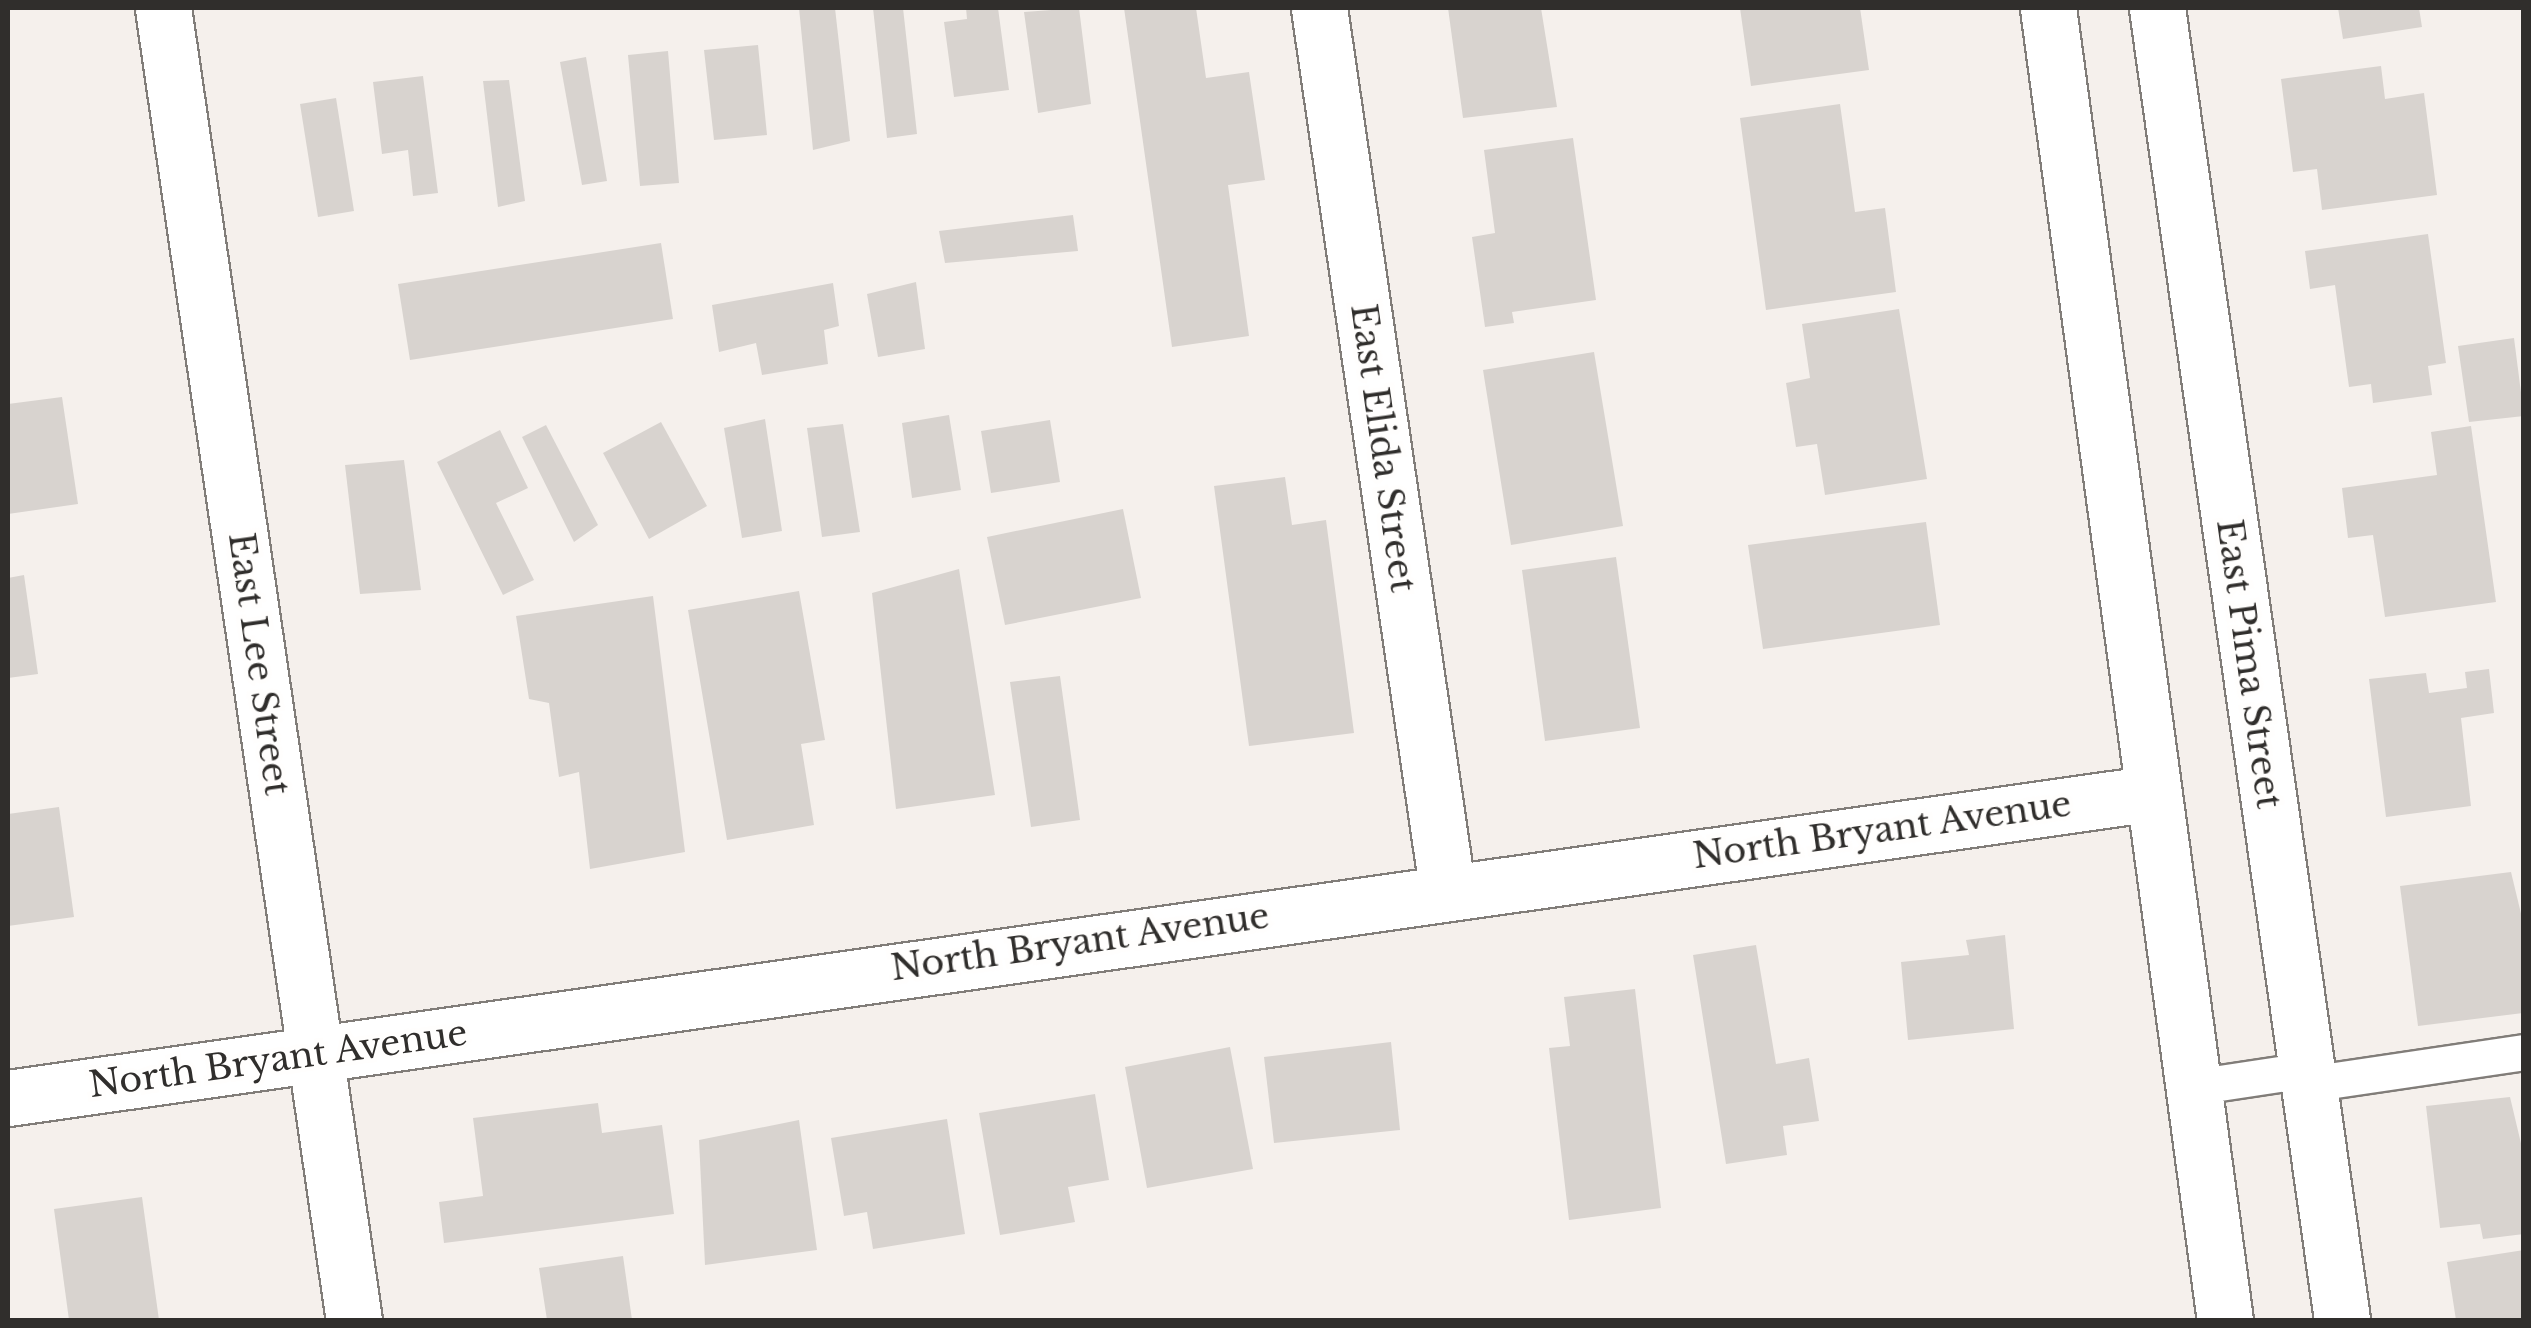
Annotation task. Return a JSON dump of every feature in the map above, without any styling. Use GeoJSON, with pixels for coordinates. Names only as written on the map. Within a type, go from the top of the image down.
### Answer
{"type":"FeatureCollection","features":[{"type":"Feature","properties":{"kind":"street","name":"East Lee Street"},"geometry":{"type":"LineString","coordinates":[[163,8],[354,1320]]}},
{"type":"Feature","properties":{"kind":"street","name":"East Elida Street"},"geometry":{"type":"LineString","coordinates":[[1319,8],[1447,888]]}},
{"type":"Feature","properties":{"kind":"street"},"geometry":{"type":"LineString","coordinates":[[2048,8],[2225,1320]]}},
{"type":"Feature","properties":{"kind":"street","name":"East Pima Street"},"geometry":{"type":"LineString","coordinates":[[2157,8],[2342,1320]]}},
{"type":"Feature","properties":{"kind":"street","name":"North Bryant Avenue"},"geometry":{"type":"LineString","coordinates":[[8,1098],[1447,888],[2153,793]]}},
{"type":"Feature","properties":{"kind":"lane"},"geometry":{"type":"LineString","coordinates":[[2193,1087],[2524,1052]]}},
{"type":"Feature","properties":{"kind":"building"},"geometry":{"type":"Polygon","coordinates":[[[799,8],[835,8],[850,141],[813,150],[799,8]]]}},
{"type":"Feature","properties":{"kind":"building"},"geometry":{"type":"Polygon","coordinates":[[[873,8],[903,8],[917,134],[887,138],[873,8]]]}},
{"type":"Feature","properties":{"kind":"building"},"geometry":{"type":"Polygon","coordinates":[[[966,8],[998,8],[1009,90],[954,97],[944,22],[967,19],[966,8]]]}},
{"type":"Feature","properties":{"kind":"building"},"geometry":{"type":"Polygon","coordinates":[[[1079,8],[1091,104],[1038,113],[1024,12],[1079,8]]]}},
{"type":"Feature","properties":{"kind":"building"},"geometry":{"type":"Polygon","coordinates":[[[1124,8],[1196,8],[1206,78],[1249,72],[1265,180],[1228,185],[1249,336],[1172,347],[1124,8]]]}},
{"type":"Feature","properties":{"kind":"building"},"geometry":{"type":"Polygon","coordinates":[[[1448,8],[1541,8],[1557,107],[1463,118],[1448,8]]]}},
{"type":"Feature","properties":{"kind":"building"},"geometry":{"type":"Polygon","coordinates":[[[1740,8],[1860,8],[1869,70],[1751,86],[1740,8]]]}},
{"type":"Feature","properties":{"kind":"building"},"geometry":{"type":"Polygon","coordinates":[[[2338,8],[2419,8],[2422,27],[2343,39],[2338,8]]]}},
{"type":"Feature","properties":{"kind":"building"},"geometry":{"type":"Polygon","coordinates":[[[758,45],[767,135],[714,140],[704,50],[758,45]]]}},
{"type":"Feature","properties":{"kind":"building"},"geometry":{"type":"Polygon","coordinates":[[[668,51],[679,183],[640,186],[628,55],[668,51]]]}},
{"type":"Feature","properties":{"kind":"building"},"geometry":{"type":"Polygon","coordinates":[[[586,57],[607,181],[582,185],[560,62],[586,57]]]}},
{"type":"Feature","properties":{"kind":"building"},"geometry":{"type":"Polygon","coordinates":[[[2381,66],[2385,99],[2424,93],[2437,195],[2322,210],[2317,169],[2293,172],[2281,79],[2381,66]]]}},
{"type":"Feature","properties":{"kind":"building"},"geometry":{"type":"Polygon","coordinates":[[[423,76],[438,193],[413,196],[408,150],[382,154],[373,82],[423,76]]]}},
{"type":"Feature","properties":{"kind":"building"},"geometry":{"type":"Polygon","coordinates":[[[509,80],[525,201],[498,207],[483,81],[509,80]]]}},
{"type":"Feature","properties":{"kind":"building"},"geometry":{"type":"Polygon","coordinates":[[[336,98],[354,211],[318,217],[300,104],[336,98]]]}},
{"type":"Feature","properties":{"kind":"building"},"geometry":{"type":"Polygon","coordinates":[[[1840,104],[1855,212],[1885,208],[1896,292],[1766,310],[1740,118],[1840,104]]]}},
{"type":"Feature","properties":{"kind":"building"},"geometry":{"type":"Polygon","coordinates":[[[1573,138],[1596,300],[1512,312],[1514,323],[1485,327],[1472,237],[1495,233],[1484,150],[1573,138]]]}},
{"type":"Feature","properties":{"kind":"building"},"geometry":{"type":"Polygon","coordinates":[[[1073,215],[1078,251],[945,263],[939,231],[1073,215]]]}},
{"type":"Feature","properties":{"kind":"building"},"geometry":{"type":"Polygon","coordinates":[[[2428,234],[2446,363],[2428,366],[2432,395],[2373,403],[2371,384],[2349,387],[2335,285],[2310,289],[2305,251],[2428,234]]]}},
{"type":"Feature","properties":{"kind":"building"},"geometry":{"type":"Polygon","coordinates":[[[661,243],[673,319],[410,360],[398,284],[661,243]]]}},
{"type":"Feature","properties":{"kind":"building"},"geometry":{"type":"Polygon","coordinates":[[[916,282],[925,349],[878,357],[867,294],[916,282]]]}},
{"type":"Feature","properties":{"kind":"building"},"geometry":{"type":"Polygon","coordinates":[[[833,283],[839,326],[824,330],[828,364],[762,375],[756,343],[719,352],[712,305],[833,283]]]}},
{"type":"Feature","properties":{"kind":"building"},"geometry":{"type":"Polygon","coordinates":[[[1899,309],[1927,479],[1825,495],[1817,444],[1796,447],[1786,383],[1810,378],[1802,324],[1899,309]]]}},
{"type":"Feature","properties":{"kind":"building"},"geometry":{"type":"Polygon","coordinates":[[[2514,338],[2524,416],[2469,422],[2458,346],[2514,338]]]}},
{"type":"Feature","properties":{"kind":"building"},"geometry":{"type":"Polygon","coordinates":[[[1594,352],[1623,526],[1511,545],[1483,370],[1594,352]]]}},
{"type":"Feature","properties":{"kind":"building"},"geometry":{"type":"Polygon","coordinates":[[[62,397],[78,504],[8,514],[8,404],[62,397]]]}},
{"type":"Feature","properties":{"kind":"building"},"geometry":{"type":"Polygon","coordinates":[[[949,415],[961,490],[912,498],[902,423],[949,415]]]}},
{"type":"Feature","properties":{"kind":"building"},"geometry":{"type":"Polygon","coordinates":[[[765,419],[782,531],[742,538],[724,428],[765,419]]]}},
{"type":"Feature","properties":{"kind":"building"},"geometry":{"type":"Polygon","coordinates":[[[1050,420],[1060,482],[991,493],[981,431],[1050,420]]]}},
{"type":"Feature","properties":{"kind":"building"},"geometry":{"type":"Polygon","coordinates":[[[661,422],[707,506],[649,539],[603,453],[661,422]]]}},
{"type":"Feature","properties":{"kind":"building"},"geometry":{"type":"Polygon","coordinates":[[[843,424],[860,532],[822,537],[807,428],[843,424]]]}},
{"type":"Feature","properties":{"kind":"building"},"geometry":{"type":"Polygon","coordinates":[[[546,425],[598,525],[574,542],[522,437],[546,425]]]}},
{"type":"Feature","properties":{"kind":"building"},"geometry":{"type":"Polygon","coordinates":[[[2471,426],[2496,602],[2385,617],[2373,535],[2348,538],[2342,488],[2437,475],[2431,432],[2471,426]]]}},
{"type":"Feature","properties":{"kind":"building"},"geometry":{"type":"Polygon","coordinates":[[[500,430],[528,488],[496,503],[534,580],[503,595],[437,462],[500,430]]]}},
{"type":"Feature","properties":{"kind":"building"},"geometry":{"type":"Polygon","coordinates":[[[404,460],[421,590],[360,594],[345,465],[404,460]]]}},
{"type":"Feature","properties":{"kind":"building"},"geometry":{"type":"Polygon","coordinates":[[[1285,477],[1292,525],[1326,520],[1354,733],[1249,746],[1214,486],[1285,477]]]}},
{"type":"Feature","properties":{"kind":"building"},"geometry":{"type":"Polygon","coordinates":[[[1123,509],[1141,598],[1005,625],[987,537],[1123,509]]]}},
{"type":"Feature","properties":{"kind":"building"},"geometry":{"type":"Polygon","coordinates":[[[1926,522],[1940,625],[1763,649],[1748,545],[1926,522]]]}},
{"type":"Feature","properties":{"kind":"building"},"geometry":{"type":"Polygon","coordinates":[[[1616,557],[1640,728],[1545,741],[1522,570],[1616,557]]]}},
{"type":"Feature","properties":{"kind":"building"},"geometry":{"type":"Polygon","coordinates":[[[959,569],[995,795],[896,809],[872,593],[959,569]]]}},
{"type":"Feature","properties":{"kind":"building"},"geometry":{"type":"Polygon","coordinates":[[[24,575],[38,674],[8,678],[8,578],[24,575]]]}},
{"type":"Feature","properties":{"kind":"building"},"geometry":{"type":"Polygon","coordinates":[[[799,591],[825,740],[801,744],[814,825],[727,840],[688,610],[799,591]]]}},
{"type":"Feature","properties":{"kind":"building"},"geometry":{"type":"Polygon","coordinates":[[[653,596],[685,852],[590,869],[579,772],[559,777],[549,703],[529,699],[516,616],[653,596]]]}},
{"type":"Feature","properties":{"kind":"building"},"geometry":{"type":"Polygon","coordinates":[[[2489,669],[2494,713],[2461,718],[2471,806],[2386,817],[2369,679],[2426,673],[2429,693],[2467,688],[2465,672],[2489,669]]]}},
{"type":"Feature","properties":{"kind":"building"},"geometry":{"type":"Polygon","coordinates":[[[1060,676],[1080,820],[1031,827],[1010,682],[1060,676]]]}},
{"type":"Feature","properties":{"kind":"building"},"geometry":{"type":"Polygon","coordinates":[[[59,807],[74,917],[8,926],[8,814],[59,807]]]}},
{"type":"Feature","properties":{"kind":"building"},"geometry":{"type":"Polygon","coordinates":[[[2511,872],[2524,926],[2523,1013],[2418,1026],[2400,886],[2511,872]]]}},
{"type":"Feature","properties":{"kind":"building"},"geometry":{"type":"Polygon","coordinates":[[[2005,935],[2014,1029],[1908,1040],[1901,962],[1969,955],[1966,940],[2005,935]]]}},
{"type":"Feature","properties":{"kind":"building"},"geometry":{"type":"Polygon","coordinates":[[[1756,945],[1776,1064],[1809,1058],[1819,1121],[1783,1126],[1787,1155],[1726,1164],[1693,955],[1756,945]]]}},
{"type":"Feature","properties":{"kind":"building"},"geometry":{"type":"Polygon","coordinates":[[[1635,989],[1661,1208],[1569,1220],[1549,1048],[1570,1046],[1564,997],[1635,989]]]}},
{"type":"Feature","properties":{"kind":"building"},"geometry":{"type":"Polygon","coordinates":[[[1391,1042],[1400,1130],[1274,1143],[1264,1057],[1391,1042]]]}},
{"type":"Feature","properties":{"kind":"building"},"geometry":{"type":"Polygon","coordinates":[[[1230,1047],[1253,1169],[1147,1188],[1125,1067],[1230,1047]]]}},
{"type":"Feature","properties":{"kind":"building"},"geometry":{"type":"Polygon","coordinates":[[[1095,1094],[1109,1180],[1068,1187],[1075,1222],[1000,1235],[979,1113],[1095,1094]]]}},
{"type":"Feature","properties":{"kind":"building"},"geometry":{"type":"Polygon","coordinates":[[[2510,1097],[2524,1156],[2524,1234],[2483,1239],[2480,1224],[2440,1228],[2426,1106],[2510,1097]]]}},
{"type":"Feature","properties":{"kind":"building"},"geometry":{"type":"Polygon","coordinates":[[[598,1103],[602,1133],[662,1125],[674,1214],[444,1243],[439,1202],[483,1196],[473,1118],[598,1103]]]}},
{"type":"Feature","properties":{"kind":"building"},"geometry":{"type":"Polygon","coordinates":[[[947,1119],[965,1234],[873,1249],[867,1212],[844,1216],[831,1138],[947,1119]]]}},
{"type":"Feature","properties":{"kind":"building"},"geometry":{"type":"Polygon","coordinates":[[[799,1120],[817,1250],[705,1265],[699,1140],[799,1120]]]}},
{"type":"Feature","properties":{"kind":"building"},"geometry":{"type":"Polygon","coordinates":[[[142,1197],[159,1320],[69,1320],[54,1209],[142,1197]]]}},
{"type":"Feature","properties":{"kind":"building"},"geometry":{"type":"Polygon","coordinates":[[[2524,1250],[2524,1320],[2456,1320],[2447,1262],[2524,1250]]]}},
{"type":"Feature","properties":{"kind":"building"},"geometry":{"type":"Polygon","coordinates":[[[623,1256],[632,1320],[547,1320],[539,1268],[623,1256]]]}}]}
